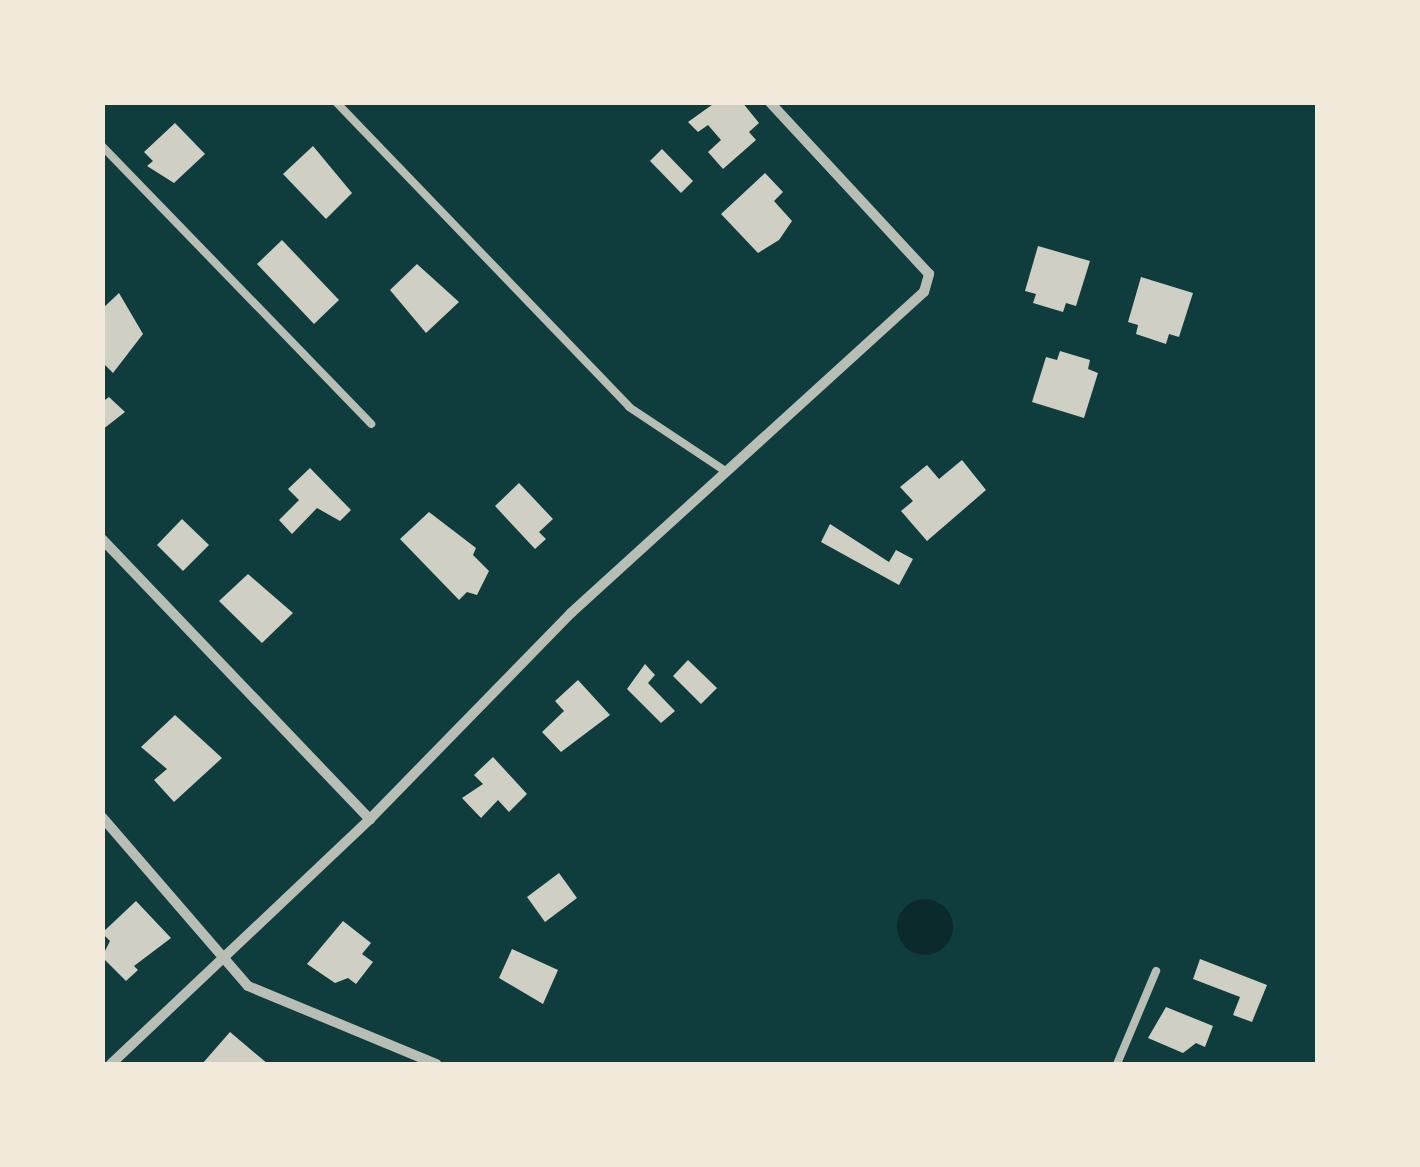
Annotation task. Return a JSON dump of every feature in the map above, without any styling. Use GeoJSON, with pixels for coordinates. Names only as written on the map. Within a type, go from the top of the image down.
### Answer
{"type":"FeatureCollection","features":[{"type":"Feature","properties":{"kind":"street"},"geometry":{"type":"LineString","coordinates":[[112,1064],[370,819],[500,682],[724,470],[924,292],[929,274],[770,102]]}},
{"type":"Feature","properties":{"kind":"street"},"geometry":{"type":"LineString","coordinates":[[102,539],[370,819]]}},
{"type":"Feature","properties":{"kind":"street"},"geometry":{"type":"LineString","coordinates":[[102,817],[248,986],[436,1064]]}},
{"type":"Feature","properties":{"kind":"lane"},"geometry":{"type":"LineString","coordinates":[[336,102],[629,407],[724,470]]}},
{"type":"Feature","properties":{"kind":"lane"},"geometry":{"type":"LineString","coordinates":[[102,146],[371,424]]}},
{"type":"Feature","properties":{"kind":"lane"},"geometry":{"type":"LineString","coordinates":[[1117,1064],[1156,971]]}},
{"type":"Feature","properties":{"kind":"water"},"geometry":{"type":"Polygon","coordinates":[[[925,899],[945,907],[953,927],[945,947],[925,955],[905,947],[897,927],[905,907],[925,899]]]}},
{"type":"Feature","properties":{"kind":"building"},"geometry":{"type":"Polygon","coordinates":[[[716,102],[742,102],[759,123],[749,132],[756,140],[723,169],[708,152],[721,140],[708,125],[698,132],[688,122],[716,102]]]}},
{"type":"Feature","properties":{"kind":"building"},"geometry":{"type":"Polygon","coordinates":[[[175,123],[205,154],[174,183],[147,166],[153,161],[144,152],[175,123]]]}},
{"type":"Feature","properties":{"kind":"building"},"geometry":{"type":"Polygon","coordinates":[[[313,146],[352,193],[326,219],[283,174],[313,146]]]}},
{"type":"Feature","properties":{"kind":"building"},"geometry":{"type":"Polygon","coordinates":[[[662,149],[693,181],[681,193],[650,161],[662,149]]]}},
{"type":"Feature","properties":{"kind":"building"},"geometry":{"type":"Polygon","coordinates":[[[765,173],[783,192],[774,201],[792,221],[779,240],[758,253],[721,214],[765,173]]]}},
{"type":"Feature","properties":{"kind":"building"},"geometry":{"type":"Polygon","coordinates":[[[282,240],[339,300],[314,324],[257,264],[282,240]]]}},
{"type":"Feature","properties":{"kind":"building"},"geometry":{"type":"Polygon","coordinates":[[[1038,246],[1090,261],[1076,306],[1066,303],[1063,312],[1033,303],[1036,294],[1025,291],[1038,246]]]}},
{"type":"Feature","properties":{"kind":"building"},"geometry":{"type":"Polygon","coordinates":[[[417,264],[459,302],[426,333],[390,290],[417,264]]]}},
{"type":"Feature","properties":{"kind":"building"},"geometry":{"type":"Polygon","coordinates":[[[1141,277],[1193,293],[1179,337],[1169,334],[1166,344],[1136,334],[1138,325],[1128,322],[1141,277]]]}},
{"type":"Feature","properties":{"kind":"building"},"geometry":{"type":"Polygon","coordinates":[[[119,293],[143,334],[113,373],[102,362],[102,309],[119,293]]]}},
{"type":"Feature","properties":{"kind":"building"},"geometry":{"type":"Polygon","coordinates":[[[1060,351],[1090,360],[1088,369],[1098,373],[1084,418],[1032,402],[1046,357],[1057,360],[1060,351]]]}},
{"type":"Feature","properties":{"kind":"building"},"geometry":{"type":"Polygon","coordinates":[[[109,397],[125,412],[102,430],[102,402],[109,397]]]}},
{"type":"Feature","properties":{"kind":"building"},"geometry":{"type":"Polygon","coordinates":[[[962,460],[986,490],[927,541],[901,511],[913,501],[900,487],[927,465],[939,479],[962,460]]]}},
{"type":"Feature","properties":{"kind":"building"},"geometry":{"type":"Polygon","coordinates":[[[310,468],[351,510],[340,521],[317,508],[292,534],[279,520],[299,500],[288,489],[310,468]]]}},
{"type":"Feature","properties":{"kind":"building"},"geometry":{"type":"Polygon","coordinates":[[[519,483],[553,519],[539,532],[546,539],[535,549],[495,506],[519,483]]]}},
{"type":"Feature","properties":{"kind":"building"},"geometry":{"type":"Polygon","coordinates":[[[429,512],[476,548],[473,555],[489,571],[477,595],[467,592],[459,600],[400,539],[429,512]]]}},
{"type":"Feature","properties":{"kind":"building"},"geometry":{"type":"Polygon","coordinates":[[[182,519],[209,545],[183,571],[157,545],[182,519]]]}},
{"type":"Feature","properties":{"kind":"building"},"geometry":{"type":"Polygon","coordinates":[[[830,524],[889,562],[896,550],[913,559],[899,585],[821,542],[830,524]]]}},
{"type":"Feature","properties":{"kind":"building"},"geometry":{"type":"Polygon","coordinates":[[[248,574],[293,613],[262,643],[219,601],[248,574]]]}},
{"type":"Feature","properties":{"kind":"building"},"geometry":{"type":"Polygon","coordinates":[[[688,660],[717,688],[701,704],[673,676],[688,660]]]}},
{"type":"Feature","properties":{"kind":"building"},"geometry":{"type":"Polygon","coordinates":[[[645,664],[655,675],[648,683],[675,711],[661,723],[627,689],[645,664]]]}},
{"type":"Feature","properties":{"kind":"building"},"geometry":{"type":"Polygon","coordinates":[[[578,680],[610,715],[561,752],[542,732],[564,711],[555,701],[578,680]]]}},
{"type":"Feature","properties":{"kind":"building"},"geometry":{"type":"Polygon","coordinates":[[[175,715],[222,758],[174,802],[154,780],[167,769],[141,747],[175,715]]]}},
{"type":"Feature","properties":{"kind":"building"},"geometry":{"type":"Polygon","coordinates":[[[493,757],[527,794],[509,812],[498,800],[481,818],[462,798],[483,784],[474,775],[493,757]]]}},
{"type":"Feature","properties":{"kind":"building"},"geometry":{"type":"Polygon","coordinates":[[[559,873],[577,898],[545,922],[527,897],[559,873]]]}},
{"type":"Feature","properties":{"kind":"building"},"geometry":{"type":"Polygon","coordinates":[[[136,901],[171,938],[134,966],[138,970],[126,981],[102,957],[110,941],[102,933],[136,901]]]}},
{"type":"Feature","properties":{"kind":"building"},"geometry":{"type":"Polygon","coordinates":[[[343,921],[371,943],[362,954],[373,962],[356,984],[348,978],[335,983],[307,964],[343,921]]]}},
{"type":"Feature","properties":{"kind":"building"},"geometry":{"type":"Polygon","coordinates":[[[512,949],[558,970],[543,1004],[499,978],[512,949]]]}},
{"type":"Feature","properties":{"kind":"building"},"geometry":{"type":"Polygon","coordinates":[[[1200,959],[1267,985],[1252,1022],[1233,1015],[1240,997],[1193,979],[1200,959]]]}},
{"type":"Feature","properties":{"kind":"building"},"geometry":{"type":"Polygon","coordinates":[[[1166,1007],[1213,1026],[1205,1047],[1196,1043],[1183,1053],[1148,1038],[1166,1007]]]}},
{"type":"Feature","properties":{"kind":"building"},"geometry":{"type":"Polygon","coordinates":[[[230,1032],[268,1064],[202,1064],[230,1032]]]}}]}
